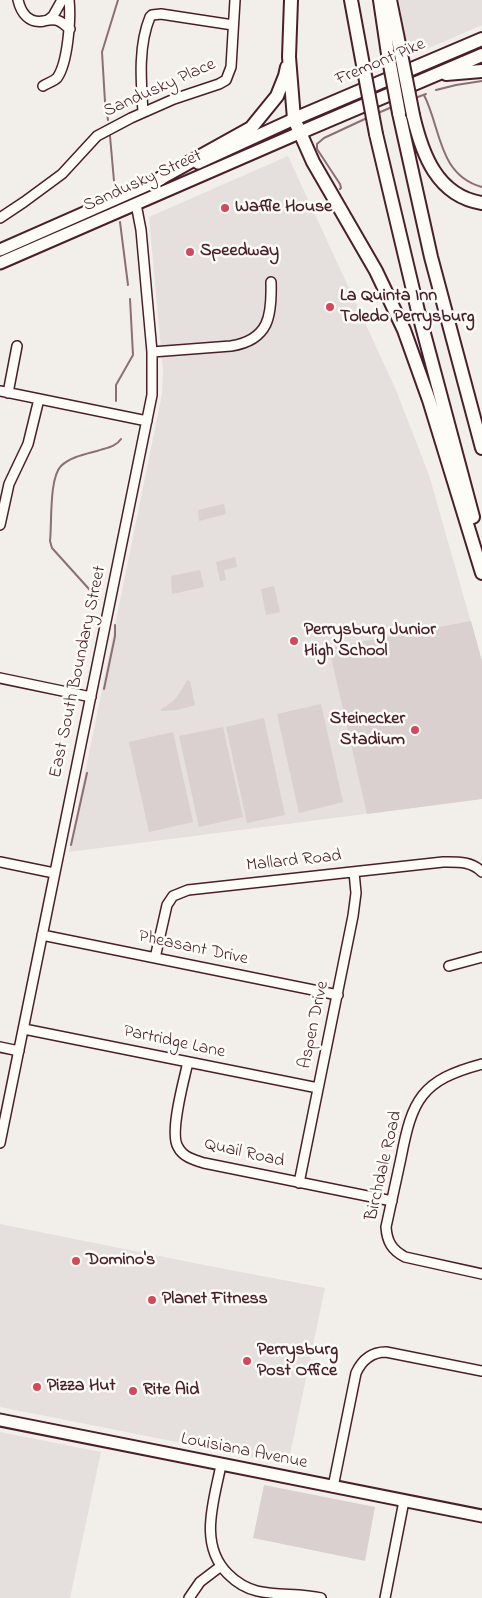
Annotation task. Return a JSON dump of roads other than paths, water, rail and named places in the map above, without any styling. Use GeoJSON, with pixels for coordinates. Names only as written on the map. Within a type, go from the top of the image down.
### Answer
{"type":"FeatureCollection","features":[{"type":"Feature","properties":{"kind":"highway"},"geometry":{"type":"LineString","coordinates":[[291,0],[289,57],[294,119],[313,162],[376,271],[404,330],[429,400],[482,573]]}},
{"type":"Feature","properties":{"kind":"highway"},"geometry":{"type":"LineString","coordinates":[[351,0],[376,134],[418,312],[482,550]]}},
{"type":"Feature","properties":{"kind":"highway"},"geometry":{"type":"LineString","coordinates":[[380,0],[423,151],[429,164],[440,179],[461,196],[482,203]]}},
{"type":"Feature","properties":{"kind":"highway"},"geometry":{"type":"LineString","coordinates":[[390,0],[399,113],[431,257],[482,448]]}},
{"type":"Feature","properties":{"kind":"highway","name":"Fremont Pike"},"geometry":{"type":"LineString","coordinates":[[294,119],[482,39]]}},
{"type":"Feature","properties":{"kind":"highway"},"geometry":{"type":"LineString","coordinates":[[452,68],[470,53],[482,47]]}},
{"type":"Feature","properties":{"kind":"highway","name":"Fremont Pike"},"geometry":{"type":"LineString","coordinates":[[299,133],[482,55]]}},
{"type":"Feature","properties":{"kind":"highway"},"geometry":{"type":"LineString","coordinates":[[152,183],[251,128],[276,96],[285,76],[289,57]]}},
{"type":"Feature","properties":{"kind":"highway"},"geometry":{"type":"LineString","coordinates":[[436,74],[482,71]]}},
{"type":"Feature","properties":{"kind":"main road","name":"Sandusky Street"},"geometry":{"type":"LineString","coordinates":[[0,250],[294,119]]}},
{"type":"Feature","properties":{"kind":"main road","name":"Sandusky Street"},"geometry":{"type":"LineString","coordinates":[[0,263],[299,133]]}},
{"type":"Feature","properties":{"kind":"main road"},"geometry":{"type":"LineString","coordinates":[[136,204],[141,196],[214,163],[230,149]]}},
{"type":"Feature","properties":{"kind":"main road","name":"Louisiana Avenue"},"geometry":{"type":"LineString","coordinates":[[0,1420],[482,1516]]}},
{"type":"Feature","properties":{"kind":"street"},"geometry":{"type":"LineString","coordinates":[[18,0],[21,12],[26,17],[36,21],[49,19],[61,22],[70,29]]}},
{"type":"Feature","properties":{"kind":"street"},"geometry":{"type":"LineString","coordinates":[[49,19],[54,16],[62,0]]}},
{"type":"Feature","properties":{"kind":"street"},"geometry":{"type":"LineString","coordinates":[[43,86],[57,77],[66,49],[70,29],[69,0]]}},
{"type":"Feature","properties":{"kind":"street","name":"Sandusky Place"},"geometry":{"type":"LineString","coordinates":[[0,218],[62,174],[97,136],[143,112],[226,80],[231,66],[235,0]]}},
{"type":"Feature","properties":{"kind":"street"},"geometry":{"type":"LineString","coordinates":[[143,112],[142,53],[146,25],[152,15],[161,14],[233,24]]}},
{"type":"Feature","properties":{"kind":"street","name":"East South Boundary Street"},"geometry":{"type":"LineString","coordinates":[[0,1143],[147,421],[153,381],[141,230],[136,204]]}},
{"type":"Feature","properties":{"kind":"street"},"geometry":{"type":"LineString","coordinates":[[152,352],[237,345],[254,339],[263,330],[269,317],[271,282]]}},
{"type":"Feature","properties":{"kind":"street"},"geometry":{"type":"LineString","coordinates":[[17,346],[4,392],[147,421]]}},
{"type":"Feature","properties":{"kind":"street"},"geometry":{"type":"LineString","coordinates":[[0,525],[9,484],[28,444],[38,399]]}},
{"type":"Feature","properties":{"kind":"street"},"geometry":{"type":"LineString","coordinates":[[0,678],[90,697]]}},
{"type":"Feature","properties":{"kind":"street"},"geometry":{"type":"LineString","coordinates":[[0,862],[54,874]]}},
{"type":"Feature","properties":{"kind":"street","name":"Mallard Road"},"geometry":{"type":"LineString","coordinates":[[155,958],[167,905],[174,896],[182,891],[457,862],[470,864],[482,872]]}},
{"type":"Feature","properties":{"kind":"street","name":"Aspen Drive"},"geometry":{"type":"LineString","coordinates":[[299,1183],[356,902],[354,872]]}},
{"type":"Feature","properties":{"kind":"street","name":"Pheasant Drive"},"geometry":{"type":"LineString","coordinates":[[42,935],[338,995]]}},
{"type":"Feature","properties":{"kind":"street"},"geometry":{"type":"LineString","coordinates":[[449,966],[482,957]]}},
{"type":"Feature","properties":{"kind":"street","name":"Partridge Lane"},"geometry":{"type":"LineString","coordinates":[[24,1029],[318,1088]]}},
{"type":"Feature","properties":{"kind":"street"},"geometry":{"type":"LineString","coordinates":[[0,1047],[19,1051]]}},
{"type":"Feature","properties":{"kind":"street","name":"Quail Road"},"geometry":{"type":"LineString","coordinates":[[188,1062],[174,1130],[176,1144],[187,1157],[204,1163],[392,1201]]}},
{"type":"Feature","properties":{"kind":"street","name":"Birchdale Road"},"geometry":{"type":"LineString","coordinates":[[482,1064],[455,1072],[436,1082],[421,1098],[407,1124],[386,1227],[387,1237],[396,1252],[411,1259],[482,1274]]}},
{"type":"Feature","properties":{"kind":"street"},"geometry":{"type":"LineString","coordinates":[[333,1487],[356,1373],[366,1358],[376,1353],[386,1352],[482,1371]]}},
{"type":"Feature","properties":{"kind":"street"},"geometry":{"type":"LineString","coordinates":[[220,1465],[210,1528],[212,1545],[221,1566],[232,1577],[250,1589],[268,1593],[322,1598]]}},
{"type":"Feature","properties":{"kind":"street"},"geometry":{"type":"LineString","coordinates":[[385,1598],[404,1501]]}},
{"type":"Feature","properties":{"kind":"street"},"geometry":{"type":"LineString","coordinates":[[189,1598],[200,1582],[221,1566]]}},
{"type":"Feature","properties":{"kind":"waterway"},"geometry":{"type":"LineString","coordinates":[[108,120],[102,52],[118,0]]}},
{"type":"Feature","properties":{"kind":"waterway"},"geometry":{"type":"LineString","coordinates":[[436,90],[482,81]]}},
{"type":"Feature","properties":{"kind":"waterway"},"geometry":{"type":"LineString","coordinates":[[415,98],[426,94]]}},
{"type":"Feature","properties":{"kind":"waterway"},"geometry":{"type":"LineString","coordinates":[[424,95],[449,161],[457,172],[468,181],[482,187]]}},
{"type":"Feature","properties":{"kind":"waterway"},"geometry":{"type":"LineString","coordinates":[[378,113],[392,107]]}},
{"type":"Feature","properties":{"kind":"waterway"},"geometry":{"type":"LineString","coordinates":[[340,189],[340,184],[317,149],[317,144],[324,138],[367,118]]}},
{"type":"Feature","properties":{"kind":"waterway"},"geometry":{"type":"LineString","coordinates":[[110,136],[114,181]]}},
{"type":"Feature","properties":{"kind":"waterway"},"geometry":{"type":"LineString","coordinates":[[120,222],[128,285]]}},
{"type":"Feature","properties":{"kind":"waterway"},"geometry":{"type":"LineString","coordinates":[[116,401],[116,385],[133,355],[130,299]]}},
{"type":"Feature","properties":{"kind":"waterway"},"geometry":{"type":"LineString","coordinates":[[98,599],[52,548],[50,541],[54,480],[61,466],[69,460],[113,446],[121,439]]}},
{"type":"Feature","properties":{"kind":"waterway"},"geometry":{"type":"LineString","coordinates":[[104,689],[115,636],[115,625]]}},
{"type":"Feature","properties":{"kind":"waterway"},"geometry":{"type":"LineString","coordinates":[[71,845],[87,773]]}},
{"type":"Feature","properties":{"kind":"place","name":"Waffle House"},"geometry":{"type":"Point","coordinates":[225,208]}},
{"type":"Feature","properties":{"kind":"place","name":"Speedway"},"geometry":{"type":"Point","coordinates":[190,252]}},
{"type":"Feature","properties":{"kind":"place","name":"La Quinta Inn Toledo Perrysburg"},"geometry":{"type":"Point","coordinates":[330,307]}},
{"type":"Feature","properties":{"kind":"place","name":"Perrysburg Junior High School"},"geometry":{"type":"Point","coordinates":[294,641]}},
{"type":"Feature","properties":{"kind":"place","name":"Steinecker Stadium"},"geometry":{"type":"Point","coordinates":[415,730]}},
{"type":"Feature","properties":{"kind":"place","name":"Domino's"},"geometry":{"type":"Point","coordinates":[76,1261]}},
{"type":"Feature","properties":{"kind":"place","name":"Planet Fitness"},"geometry":{"type":"Point","coordinates":[152,1300]}},
{"type":"Feature","properties":{"kind":"place","name":"Perrysburg Post Office"},"geometry":{"type":"Point","coordinates":[247,1361]}},
{"type":"Feature","properties":{"kind":"place","name":"Pizza Hut"},"geometry":{"type":"Point","coordinates":[37,1387]}},
{"type":"Feature","properties":{"kind":"place","name":"Rite Aid"},"geometry":{"type":"Point","coordinates":[133,1391]}}]}
